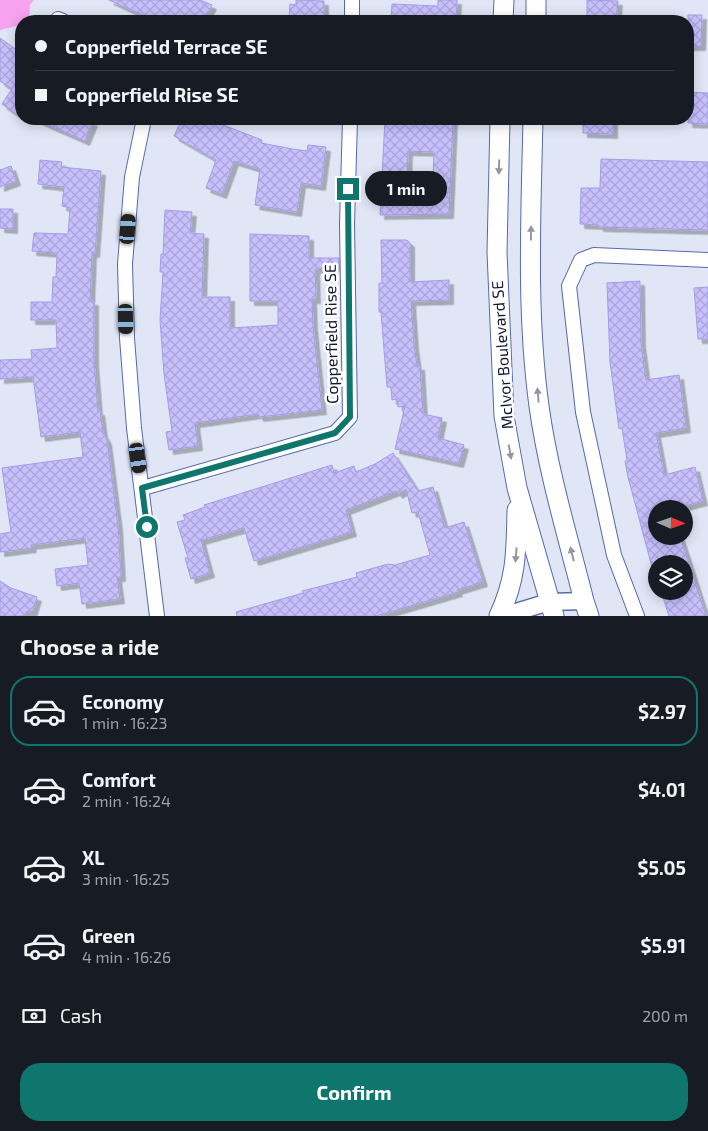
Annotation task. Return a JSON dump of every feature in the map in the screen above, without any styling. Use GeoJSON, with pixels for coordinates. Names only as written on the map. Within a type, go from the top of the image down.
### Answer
{"type":"FeatureCollection","features":[{"type":"Feature","properties":{"kind":"main road"},"geometry":{"type":"LineString","coordinates":[[503,15],[504,0]]}},
{"type":"Feature","properties":{"kind":"main road"},"geometry":{"type":"LineString","coordinates":[[536,0],[536,15]]}},
{"type":"Feature","properties":{"kind":"main road","name":"McIvor Boulevard SE"},"geometry":{"type":"LineString","coordinates":[[500,125],[497,252],[498,329],[504,416],[517,488],[552,609]]}},
{"type":"Feature","properties":{"kind":"main road","name":"McIvor Boulevard SE"},"geometry":{"type":"LineString","coordinates":[[533,125],[530,253],[532,327],[539,406],[587,609]]}},
{"type":"Feature","properties":{"kind":"main road"},"geometry":{"type":"LineString","coordinates":[[501,616],[511,591],[516,554],[517,488]]}},
{"type":"Feature","properties":{"kind":"street"},"geometry":{"type":"LineString","coordinates":[[352,0],[352,15]]}},
{"type":"Feature","properties":{"kind":"street"},"geometry":{"type":"LineString","coordinates":[[143,125],[132,176],[125,264],[127,338],[134,428],[157,616]]}},
{"type":"Feature","properties":{"kind":"street","name":"Copperfield Rise SE"},"geometry":{"type":"LineString","coordinates":[[142,488],[335,433],[350,417],[346,224],[350,125]]}},
{"type":"Feature","properties":{"kind":"street"},"geometry":{"type":"LineString","coordinates":[[638,616],[614,555],[584,412],[569,286],[581,260],[594,255],[708,260]]}},
{"type":"Feature","properties":{"kind":"street"},"geometry":{"type":"LineString","coordinates":[[501,616],[552,609],[587,609]]}},
{"type":"Feature","properties":{"kind":"street"},"geometry":{"type":"LineString","coordinates":[[568,616],[587,609]]}},
{"type":"Feature","properties":{"kind":"shaded area"},"geometry":{"type":"Polygon","coordinates":[[[0,0],[34,0],[30,5],[29,15],[15,15],[15,26],[0,30],[0,0]]]}},
{"type":"Feature","properties":{"kind":"building"},"geometry":{"type":"Polygon","coordinates":[[[109,0],[200,0],[212,5],[207,15],[143,15],[109,0]]]}},
{"type":"Feature","properties":{"kind":"building"},"geometry":{"type":"Polygon","coordinates":[[[296,0],[324,1],[324,15],[289,15],[290,4],[296,5],[296,0]]]}},
{"type":"Feature","properties":{"kind":"building"},"geometry":{"type":"Polygon","coordinates":[[[438,0],[457,0],[456,15],[391,15],[392,4],[438,6],[438,0]]]}},
{"type":"Feature","properties":{"kind":"building"},"geometry":{"type":"Polygon","coordinates":[[[587,0],[618,1],[617,15],[587,15],[587,0]]]}},
{"type":"Feature","properties":{"kind":"building"},"geometry":{"type":"Polygon","coordinates":[[[694,15],[702,15],[701,46],[694,46],[694,15]]]}},
{"type":"Feature","properties":{"kind":"building"},"geometry":{"type":"Polygon","coordinates":[[[0,38],[15,49],[15,113],[2,104],[12,89],[0,81],[0,38]]]}},
{"type":"Feature","properties":{"kind":"building"},"geometry":{"type":"Polygon","coordinates":[[[694,92],[708,93],[708,124],[694,123],[694,92]]]}},
{"type":"Feature","properties":{"kind":"building"},"geometry":{"type":"Polygon","coordinates":[[[49,125],[92,125],[85,141],[49,125]]]}},
{"type":"Feature","properties":{"kind":"building"},"geometry":{"type":"Polygon","coordinates":[[[179,125],[223,125],[262,140],[261,143],[307,151],[308,145],[326,147],[321,186],[301,183],[297,212],[255,205],[260,169],[234,161],[222,194],[206,188],[216,160],[174,136],[179,125]]]}},
{"type":"Feature","properties":{"kind":"building"},"geometry":{"type":"Polygon","coordinates":[[[385,125],[453,125],[449,214],[380,215],[385,125]],[[408,151],[407,176],[433,177],[434,152],[408,151]]]}},
{"type":"Feature","properties":{"kind":"building"},"geometry":{"type":"Polygon","coordinates":[[[583,125],[613,125],[613,134],[583,133],[583,125]]]}},
{"type":"Feature","properties":{"kind":"building"},"geometry":{"type":"Polygon","coordinates":[[[601,159],[708,162],[708,230],[599,227],[599,225],[580,224],[581,188],[600,188],[601,159]]]}},
{"type":"Feature","properties":{"kind":"building"},"geometry":{"type":"Polygon","coordinates":[[[40,160],[62,162],[61,167],[101,171],[95,253],[92,253],[90,301],[94,301],[94,362],[98,411],[100,411],[103,433],[107,440],[118,526],[121,577],[117,577],[120,599],[82,604],[79,583],[57,586],[55,569],[88,565],[85,538],[31,545],[32,548],[0,552],[0,534],[11,532],[2,468],[83,457],[80,432],[41,437],[33,377],[0,379],[0,360],[32,359],[31,350],[57,348],[56,320],[31,320],[31,302],[52,302],[53,277],[56,277],[57,253],[32,251],[34,233],[68,234],[70,208],[62,206],[64,187],[38,184],[40,160]]]}},
{"type":"Feature","properties":{"kind":"building"},"geometry":{"type":"Polygon","coordinates":[[[11,166],[16,181],[0,187],[0,170],[11,166]]]}},
{"type":"Feature","properties":{"kind":"building"},"geometry":{"type":"Polygon","coordinates":[[[0,209],[13,209],[13,229],[0,228],[0,209]]]}},
{"type":"Feature","properties":{"kind":"building"},"geometry":{"type":"Polygon","coordinates":[[[165,210],[192,212],[190,233],[204,234],[202,297],[230,297],[230,328],[278,325],[278,301],[250,301],[250,234],[309,236],[309,258],[339,258],[339,266],[315,269],[316,299],[312,299],[313,326],[322,410],[259,417],[258,414],[195,423],[198,446],[169,450],[166,432],[172,431],[164,374],[160,320],[163,272],[160,272],[161,254],[163,254],[165,210]]]}},
{"type":"Feature","properties":{"kind":"building"},"geometry":{"type":"Polygon","coordinates":[[[381,240],[407,240],[410,243],[410,282],[449,280],[449,300],[411,301],[414,345],[417,366],[420,366],[423,414],[442,418],[438,438],[464,445],[459,463],[395,449],[405,406],[398,407],[397,399],[392,400],[391,387],[387,387],[381,312],[379,312],[379,283],[382,283],[381,240]]]}},
{"type":"Feature","properties":{"kind":"building"},"geometry":{"type":"Polygon","coordinates":[[[640,281],[641,343],[646,380],[679,375],[686,428],[656,433],[664,475],[695,467],[703,501],[693,504],[693,500],[648,500],[648,545],[683,545],[686,555],[649,555],[628,477],[622,428],[619,429],[610,362],[607,283],[640,281]]]}},
{"type":"Feature","properties":{"kind":"building"},"geometry":{"type":"Polygon","coordinates":[[[708,287],[708,339],[698,339],[694,288],[708,287]]]}},
{"type":"Feature","properties":{"kind":"building"},"geometry":{"type":"Polygon","coordinates":[[[393,453],[418,491],[433,487],[445,528],[464,522],[483,582],[457,590],[458,592],[376,616],[237,616],[236,612],[303,593],[302,591],[357,577],[356,573],[430,555],[418,512],[412,513],[406,489],[398,494],[396,491],[346,510],[352,532],[254,561],[244,528],[201,540],[210,573],[191,579],[185,558],[188,558],[177,522],[185,520],[183,515],[205,507],[204,505],[332,465],[334,473],[354,466],[356,472],[375,464],[393,453]]]}},
{"type":"Feature","properties":{"kind":"building"},"geometry":{"type":"Polygon","coordinates":[[[693,576],[706,616],[669,616],[664,600],[693,600],[693,576]]]}},
{"type":"Feature","properties":{"kind":"building"},"geometry":{"type":"Polygon","coordinates":[[[0,581],[11,588],[37,597],[32,613],[27,611],[23,616],[0,616],[0,581]]]}},
{"type":"Feature","properties":{"kind":"route"},"geometry":{"type":"LineString","coordinates":[[147,527],[142,488],[335,433],[350,417],[346,224],[348,189]]}}]}
